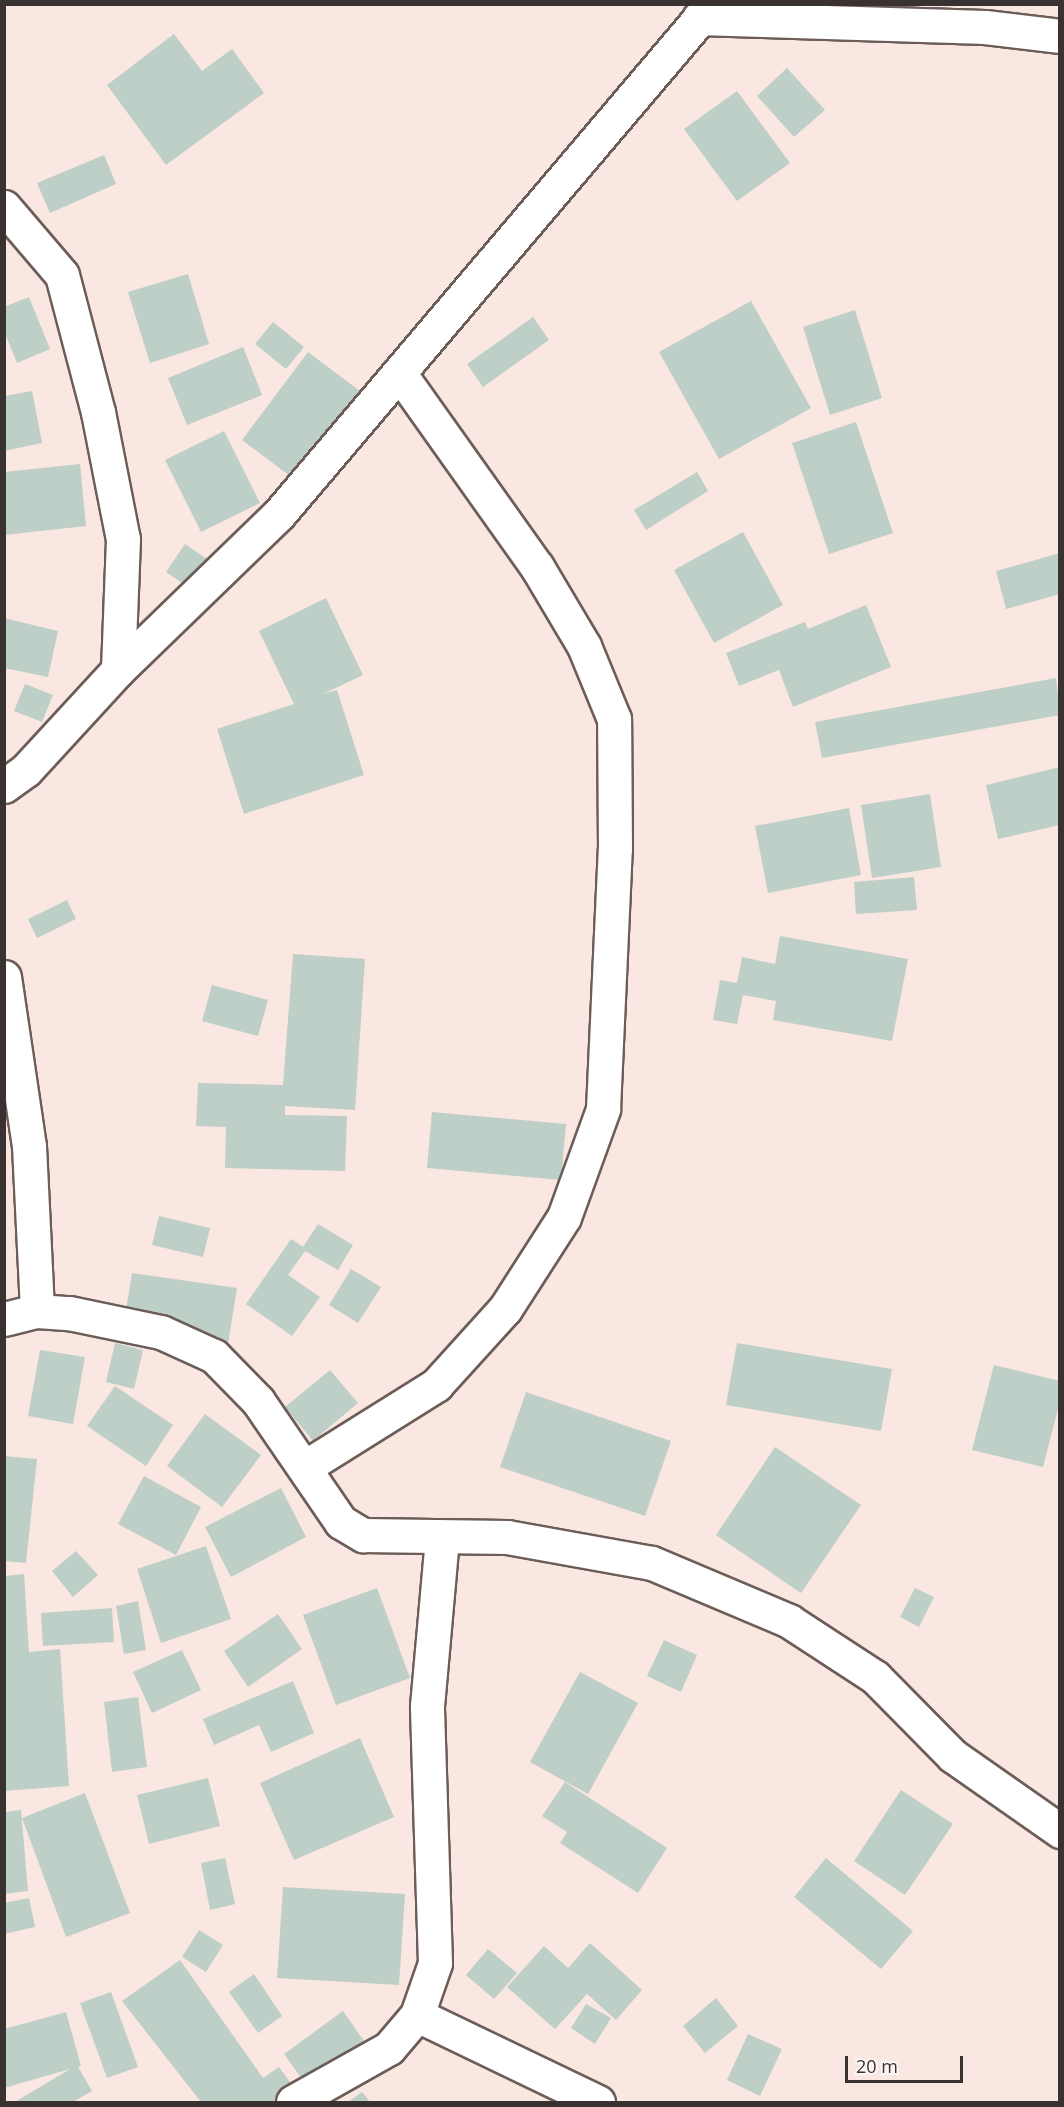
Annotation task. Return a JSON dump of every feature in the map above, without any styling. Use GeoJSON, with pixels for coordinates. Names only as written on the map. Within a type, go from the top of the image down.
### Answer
{"type":"FeatureCollection","features":[{"type":"Feature","properties":{"kind":"street"},"geometry":{"type":"LineString","coordinates":[[4,786],[26,770],[118,670],[279,514],[706,11],[985,27],[1059,36]]}},
{"type":"Feature","properties":{"kind":"street"},"geometry":{"type":"LineString","coordinates":[[4,207],[62,275],[98,412],[123,539],[118,670]]}},
{"type":"Feature","properties":{"kind":"street"},"geometry":{"type":"LineString","coordinates":[[305,1467],[436,1385],[505,1309],[564,1217],[603,1109],[615,849],[614,719],[584,646],[537,567],[399,373]]}},
{"type":"Feature","properties":{"kind":"street"},"geometry":{"type":"LineString","coordinates":[[4,977],[29,1146],[38,1311]]}},
{"type":"Feature","properties":{"kind":"street"},"geometry":{"type":"LineString","coordinates":[[4,1319],[38,1311],[69,1313],[161,1332],[214,1356],[258,1401],[341,1522],[363,1535],[507,1537],[652,1563],[789,1621],[875,1677],[953,1756],[1059,1831]]}},
{"type":"Feature","properties":{"kind":"street"},"geometry":{"type":"LineString","coordinates":[[293,2103],[389,2048],[417,2015],[435,1963],[427,1706],[442,1536]]}},
{"type":"Feature","properties":{"kind":"street"},"geometry":{"type":"LineString","coordinates":[[417,2015],[598,2103]]}},
{"type":"Feature","properties":{"kind":"building"},"geometry":{"type":"Polygon","coordinates":[[[174,34],[202,71],[232,49],[264,93],[166,165],[107,85],[174,34]]]}},
{"type":"Feature","properties":{"kind":"building"},"geometry":{"type":"Polygon","coordinates":[[[787,68],[825,110],[794,137],[757,96],[787,68]]]}},
{"type":"Feature","properties":{"kind":"building"},"geometry":{"type":"Polygon","coordinates":[[[737,91],[790,163],[737,201],[684,129],[737,91]]]}},
{"type":"Feature","properties":{"kind":"building"},"geometry":{"type":"Polygon","coordinates":[[[104,155],[116,184],[50,213],[37,183],[104,155]]]}},
{"type":"Feature","properties":{"kind":"building"},"geometry":{"type":"Polygon","coordinates":[[[188,274],[209,344],[150,363],[128,292],[188,274]]]}},
{"type":"Feature","properties":{"kind":"building"},"geometry":{"type":"Polygon","coordinates":[[[29,297],[50,349],[17,363],[4,331],[4,307],[29,297]]]}},
{"type":"Feature","properties":{"kind":"building"},"geometry":{"type":"Polygon","coordinates":[[[751,301],[811,408],[719,459],[659,352],[751,301]]]}},
{"type":"Feature","properties":{"kind":"building"},"geometry":{"type":"Polygon","coordinates":[[[855,310],[882,398],[830,415],[803,327],[855,310]]]}},
{"type":"Feature","properties":{"kind":"building"},"geometry":{"type":"Polygon","coordinates":[[[533,317],[549,340],[483,387],[467,364],[533,317]]]}},
{"type":"Feature","properties":{"kind":"building"},"geometry":{"type":"Polygon","coordinates":[[[273,322],[304,347],[286,369],[255,344],[273,322]]]}},
{"type":"Feature","properties":{"kind":"building"},"geometry":{"type":"Polygon","coordinates":[[[243,347],[262,395],[187,425],[168,378],[243,347]]]}},
{"type":"Feature","properties":{"kind":"building"},"geometry":{"type":"Polygon","coordinates":[[[308,352],[360,391],[294,479],[242,440],[308,352]]]}},
{"type":"Feature","properties":{"kind":"building"},"geometry":{"type":"Polygon","coordinates":[[[32,391],[42,443],[4,451],[4,396],[32,391]]]}},
{"type":"Feature","properties":{"kind":"building"},"geometry":{"type":"Polygon","coordinates":[[[856,422],[893,533],[829,554],[792,443],[856,422]]]}},
{"type":"Feature","properties":{"kind":"building"},"geometry":{"type":"Polygon","coordinates":[[[224,431],[260,503],[201,532],[165,460],[224,431]]]}},
{"type":"Feature","properties":{"kind":"building"},"geometry":{"type":"Polygon","coordinates":[[[80,464],[86,526],[4,535],[4,472],[80,464]]]}},
{"type":"Feature","properties":{"kind":"building"},"geometry":{"type":"Polygon","coordinates":[[[697,472],[708,491],[646,530],[634,510],[697,472]]]}},
{"type":"Feature","properties":{"kind":"building"},"geometry":{"type":"Polygon","coordinates":[[[743,532],[783,605],[714,643],[674,570],[743,532]]]}},
{"type":"Feature","properties":{"kind":"building"},"geometry":{"type":"Polygon","coordinates":[[[185,544],[210,561],[191,589],[166,572],[185,544]]]}},
{"type":"Feature","properties":{"kind":"building"},"geometry":{"type":"Polygon","coordinates":[[[1060,553],[1060,594],[1006,609],[996,571],[1060,553]]]}},
{"type":"Feature","properties":{"kind":"building"},"geometry":{"type":"Polygon","coordinates":[[[326,598],[363,675],[323,694],[337,690],[364,775],[244,814],[217,729],[294,704],[259,631],[326,598]]]}},
{"type":"Feature","properties":{"kind":"building"},"geometry":{"type":"Polygon","coordinates":[[[866,605],[891,667],[793,707],[779,670],[739,686],[726,653],[805,622],[808,629],[866,605]]]}},
{"type":"Feature","properties":{"kind":"building"},"geometry":{"type":"Polygon","coordinates":[[[4,618],[58,631],[48,677],[4,668],[4,618]]]}},
{"type":"Feature","properties":{"kind":"building"},"geometry":{"type":"Polygon","coordinates":[[[1056,678],[1060,715],[822,758],[815,722],[1056,678]]]}},
{"type":"Feature","properties":{"kind":"building"},"geometry":{"type":"Polygon","coordinates":[[[25,684],[53,695],[42,722],[14,711],[25,684]]]}},
{"type":"Feature","properties":{"kind":"building"},"geometry":{"type":"Polygon","coordinates":[[[1060,767],[1060,825],[998,839],[986,785],[1060,767]]]}},
{"type":"Feature","properties":{"kind":"building"},"geometry":{"type":"Polygon","coordinates":[[[930,794],[941,867],[872,878],[861,805],[930,794]]]}},
{"type":"Feature","properties":{"kind":"building"},"geometry":{"type":"Polygon","coordinates":[[[849,808],[861,875],[768,893],[755,826],[849,808]]]}},
{"type":"Feature","properties":{"kind":"building"},"geometry":{"type":"Polygon","coordinates":[[[914,877],[917,910],[856,914],[854,882],[914,877]]]}},
{"type":"Feature","properties":{"kind":"building"},"geometry":{"type":"Polygon","coordinates":[[[67,900],[76,919],[37,938],[28,919],[67,900]]]}},
{"type":"Feature","properties":{"kind":"building"},"geometry":{"type":"Polygon","coordinates":[[[780,936],[908,959],[892,1041],[773,1020],[776,1001],[743,995],[737,1024],[713,1020],[720,980],[737,983],[742,957],[775,964],[780,936]]]}},
{"type":"Feature","properties":{"kind":"building"},"geometry":{"type":"Polygon","coordinates":[[[293,954],[365,959],[355,1110],[285,1106],[285,1115],[347,1116],[345,1171],[225,1168],[226,1127],[196,1126],[198,1083],[283,1085],[293,954]]]}},
{"type":"Feature","properties":{"kind":"building"},"geometry":{"type":"Polygon","coordinates":[[[212,985],[268,1000],[258,1036],[202,1021],[212,985]]]}},
{"type":"Feature","properties":{"kind":"building"},"geometry":{"type":"Polygon","coordinates":[[[432,1112],[566,1124],[561,1180],[427,1168],[432,1112]]]}},
{"type":"Feature","properties":{"kind":"building"},"geometry":{"type":"Polygon","coordinates":[[[159,1216],[210,1228],[203,1257],[152,1245],[159,1216]]]}},
{"type":"Feature","properties":{"kind":"building"},"geometry":{"type":"Polygon","coordinates":[[[318,1224],[353,1245],[338,1270],[305,1251],[288,1275],[320,1297],[292,1336],[246,1304],[291,1239],[303,1247],[318,1224]]]}},
{"type":"Feature","properties":{"kind":"building"},"geometry":{"type":"Polygon","coordinates":[[[351,1269],[381,1287],[358,1323],[329,1305],[351,1269]]]}},
{"type":"Feature","properties":{"kind":"building"},"geometry":{"type":"Polygon","coordinates":[[[132,1273],[237,1288],[228,1344],[123,1329],[132,1273]]]}},
{"type":"Feature","properties":{"kind":"building"},"geometry":{"type":"Polygon","coordinates":[[[115,1343],[143,1350],[134,1389],[106,1382],[115,1343]]]}},
{"type":"Feature","properties":{"kind":"building"},"geometry":{"type":"Polygon","coordinates":[[[737,1343],[892,1369],[881,1431],[726,1405],[737,1343]]]}},
{"type":"Feature","properties":{"kind":"building"},"geometry":{"type":"Polygon","coordinates":[[[40,1350],[85,1357],[73,1424],[28,1416],[40,1350]]]}},
{"type":"Feature","properties":{"kind":"building"},"geometry":{"type":"Polygon","coordinates":[[[994,1365],[1060,1381],[1060,1401],[1043,1467],[972,1450],[994,1365]]]}},
{"type":"Feature","properties":{"kind":"building"},"geometry":{"type":"Polygon","coordinates":[[[330,1370],[358,1403],[313,1441],[285,1407],[330,1370]]]}},
{"type":"Feature","properties":{"kind":"building"},"geometry":{"type":"Polygon","coordinates":[[[115,1386],[173,1425],[146,1466],[87,1426],[115,1386]]]}},
{"type":"Feature","properties":{"kind":"building"},"geometry":{"type":"Polygon","coordinates":[[[526,1392],[671,1441],[645,1516],[500,1467],[526,1392]]]}},
{"type":"Feature","properties":{"kind":"building"},"geometry":{"type":"Polygon","coordinates":[[[205,1414],[261,1455],[222,1507],[167,1466],[205,1414]]]}},
{"type":"Feature","properties":{"kind":"building"},"geometry":{"type":"Polygon","coordinates":[[[775,1447],[861,1505],[801,1593],[716,1535],[775,1447]]]}},
{"type":"Feature","properties":{"kind":"building"},"geometry":{"type":"Polygon","coordinates":[[[4,1456],[37,1459],[26,1563],[4,1561],[4,1456]]]}},
{"type":"Feature","properties":{"kind":"building"},"geometry":{"type":"Polygon","coordinates":[[[144,1476],[201,1507],[176,1555],[118,1524],[144,1476]]]}},
{"type":"Feature","properties":{"kind":"building"},"geometry":{"type":"Polygon","coordinates":[[[281,1488],[306,1537],[231,1577],[205,1527],[281,1488]]]}},
{"type":"Feature","properties":{"kind":"building"},"geometry":{"type":"Polygon","coordinates":[[[206,1546],[231,1619],[161,1643],[137,1569],[206,1546]]]}},
{"type":"Feature","properties":{"kind":"building"},"geometry":{"type":"Polygon","coordinates":[[[76,1551],[98,1575],[73,1597],[52,1571],[76,1551]]]}},
{"type":"Feature","properties":{"kind":"building"},"geometry":{"type":"Polygon","coordinates":[[[24,1574],[29,1652],[60,1649],[69,1786],[4,1791],[4,1576],[24,1574]]]}},
{"type":"Feature","properties":{"kind":"building"},"geometry":{"type":"Polygon","coordinates":[[[377,1588],[410,1678],[336,1705],[303,1615],[377,1588]]]}},
{"type":"Feature","properties":{"kind":"building"},"geometry":{"type":"Polygon","coordinates":[[[915,1588],[934,1597],[919,1627],[900,1617],[915,1588]]]}},
{"type":"Feature","properties":{"kind":"building"},"geometry":{"type":"Polygon","coordinates":[[[138,1601],[146,1650],[124,1654],[116,1606],[138,1601]]]}},
{"type":"Feature","properties":{"kind":"building"},"geometry":{"type":"Polygon","coordinates":[[[112,1608],[114,1642],[43,1646],[41,1613],[112,1608]]]}},
{"type":"Feature","properties":{"kind":"building"},"geometry":{"type":"Polygon","coordinates":[[[278,1614],[302,1649],[248,1687],[224,1651],[278,1614]]]}},
{"type":"Feature","properties":{"kind":"building"},"geometry":{"type":"Polygon","coordinates":[[[664,1640],[697,1655],[681,1692],[647,1676],[664,1640]]]}},
{"type":"Feature","properties":{"kind":"building"},"geometry":{"type":"Polygon","coordinates":[[[182,1650],[201,1690],[152,1713],[133,1672],[182,1650]]]}},
{"type":"Feature","properties":{"kind":"building"},"geometry":{"type":"Polygon","coordinates":[[[580,1672],[638,1703],[588,1794],[530,1762],[580,1672]]]}},
{"type":"Feature","properties":{"kind":"building"},"geometry":{"type":"Polygon","coordinates":[[[293,1681],[314,1733],[271,1752],[259,1725],[214,1745],[203,1719],[293,1681]]]}},
{"type":"Feature","properties":{"kind":"building"},"geometry":{"type":"Polygon","coordinates":[[[138,1697],[147,1767],[112,1772],[104,1702],[138,1697]]]}},
{"type":"Feature","properties":{"kind":"building"},"geometry":{"type":"Polygon","coordinates":[[[360,1738],[394,1817],[294,1860],[260,1783],[360,1738]]]}},
{"type":"Feature","properties":{"kind":"building"},"geometry":{"type":"Polygon","coordinates":[[[208,1778],[220,1826],[149,1844],[137,1795],[208,1778]]]}},
{"type":"Feature","properties":{"kind":"building"},"geometry":{"type":"Polygon","coordinates":[[[565,1782],[667,1848],[638,1893],[560,1843],[567,1832],[542,1816],[565,1782]]]}},
{"type":"Feature","properties":{"kind":"building"},"geometry":{"type":"Polygon","coordinates":[[[901,1790],[953,1824],[905,1895],[854,1861],[901,1790]]]}},
{"type":"Feature","properties":{"kind":"building"},"geometry":{"type":"Polygon","coordinates":[[[85,1793],[130,1913],[66,1937],[22,1818],[85,1793]]]}},
{"type":"Feature","properties":{"kind":"building"},"geometry":{"type":"Polygon","coordinates":[[[21,1810],[28,1891],[5,1894],[5,1812],[21,1810]]]}},
{"type":"Feature","properties":{"kind":"building"},"geometry":{"type":"Polygon","coordinates":[[[225,1858],[235,1904],[210,1910],[201,1863],[225,1858]]]}},
{"type":"Feature","properties":{"kind":"building"},"geometry":{"type":"Polygon","coordinates":[[[826,1858],[913,1931],[881,1969],[794,1897],[826,1858]]]}},
{"type":"Feature","properties":{"kind":"building"},"geometry":{"type":"Polygon","coordinates":[[[283,1887],[405,1894],[399,1985],[277,1978],[283,1887]]]}},
{"type":"Feature","properties":{"kind":"building"},"geometry":{"type":"Polygon","coordinates":[[[29,1898],[35,1927],[4,1934],[4,1903],[29,1898]]]}},
{"type":"Feature","properties":{"kind":"building"},"geometry":{"type":"Polygon","coordinates":[[[199,1930],[223,1945],[206,1972],[182,1957],[199,1930]]]}},
{"type":"Feature","properties":{"kind":"building"},"geometry":{"type":"Polygon","coordinates":[[[590,1943],[642,1990],[616,2020],[587,1994],[555,2029],[507,1987],[544,1946],[568,1968],[590,1943]]]}},
{"type":"Feature","properties":{"kind":"building"},"geometry":{"type":"Polygon","coordinates":[[[488,1949],[517,1973],[494,1999],[466,1975],[488,1949]]]}},
{"type":"Feature","properties":{"kind":"building"},"geometry":{"type":"Polygon","coordinates":[[[180,1960],[263,2078],[279,2067],[295,2089],[276,2102],[201,2102],[122,2001],[180,1960]]]}},
{"type":"Feature","properties":{"kind":"building"},"geometry":{"type":"Polygon","coordinates":[[[254,1974],[282,2016],[258,2033],[229,1992],[254,1974]]]}},
{"type":"Feature","properties":{"kind":"building"},"geometry":{"type":"Polygon","coordinates":[[[111,1992],[138,2067],[107,2078],[80,2003],[111,1992]]]}},
{"type":"Feature","properties":{"kind":"building"},"geometry":{"type":"Polygon","coordinates":[[[716,1998],[738,2026],[705,2053],[683,2026],[716,1998]]]}},
{"type":"Feature","properties":{"kind":"building"},"geometry":{"type":"Polygon","coordinates":[[[586,2004],[611,2018],[595,2044],[571,2028],[586,2004]]]}},
{"type":"Feature","properties":{"kind":"building"},"geometry":{"type":"Polygon","coordinates":[[[343,2011],[364,2041],[305,2083],[284,2054],[343,2011]]]}},
{"type":"Feature","properties":{"kind":"building"},"geometry":{"type":"Polygon","coordinates":[[[66,2012],[81,2066],[78,2067],[92,2091],[73,2102],[15,2102],[70,2069],[4,2088],[4,2029],[66,2012]]]}},
{"type":"Feature","properties":{"kind":"building"},"geometry":{"type":"Polygon","coordinates":[[[748,2034],[782,2049],[760,2096],[727,2080],[748,2034]]]}},
{"type":"Feature","properties":{"kind":"building"},"geometry":{"type":"Polygon","coordinates":[[[362,2092],[370,2102],[348,2102],[362,2092]]]}}]}
